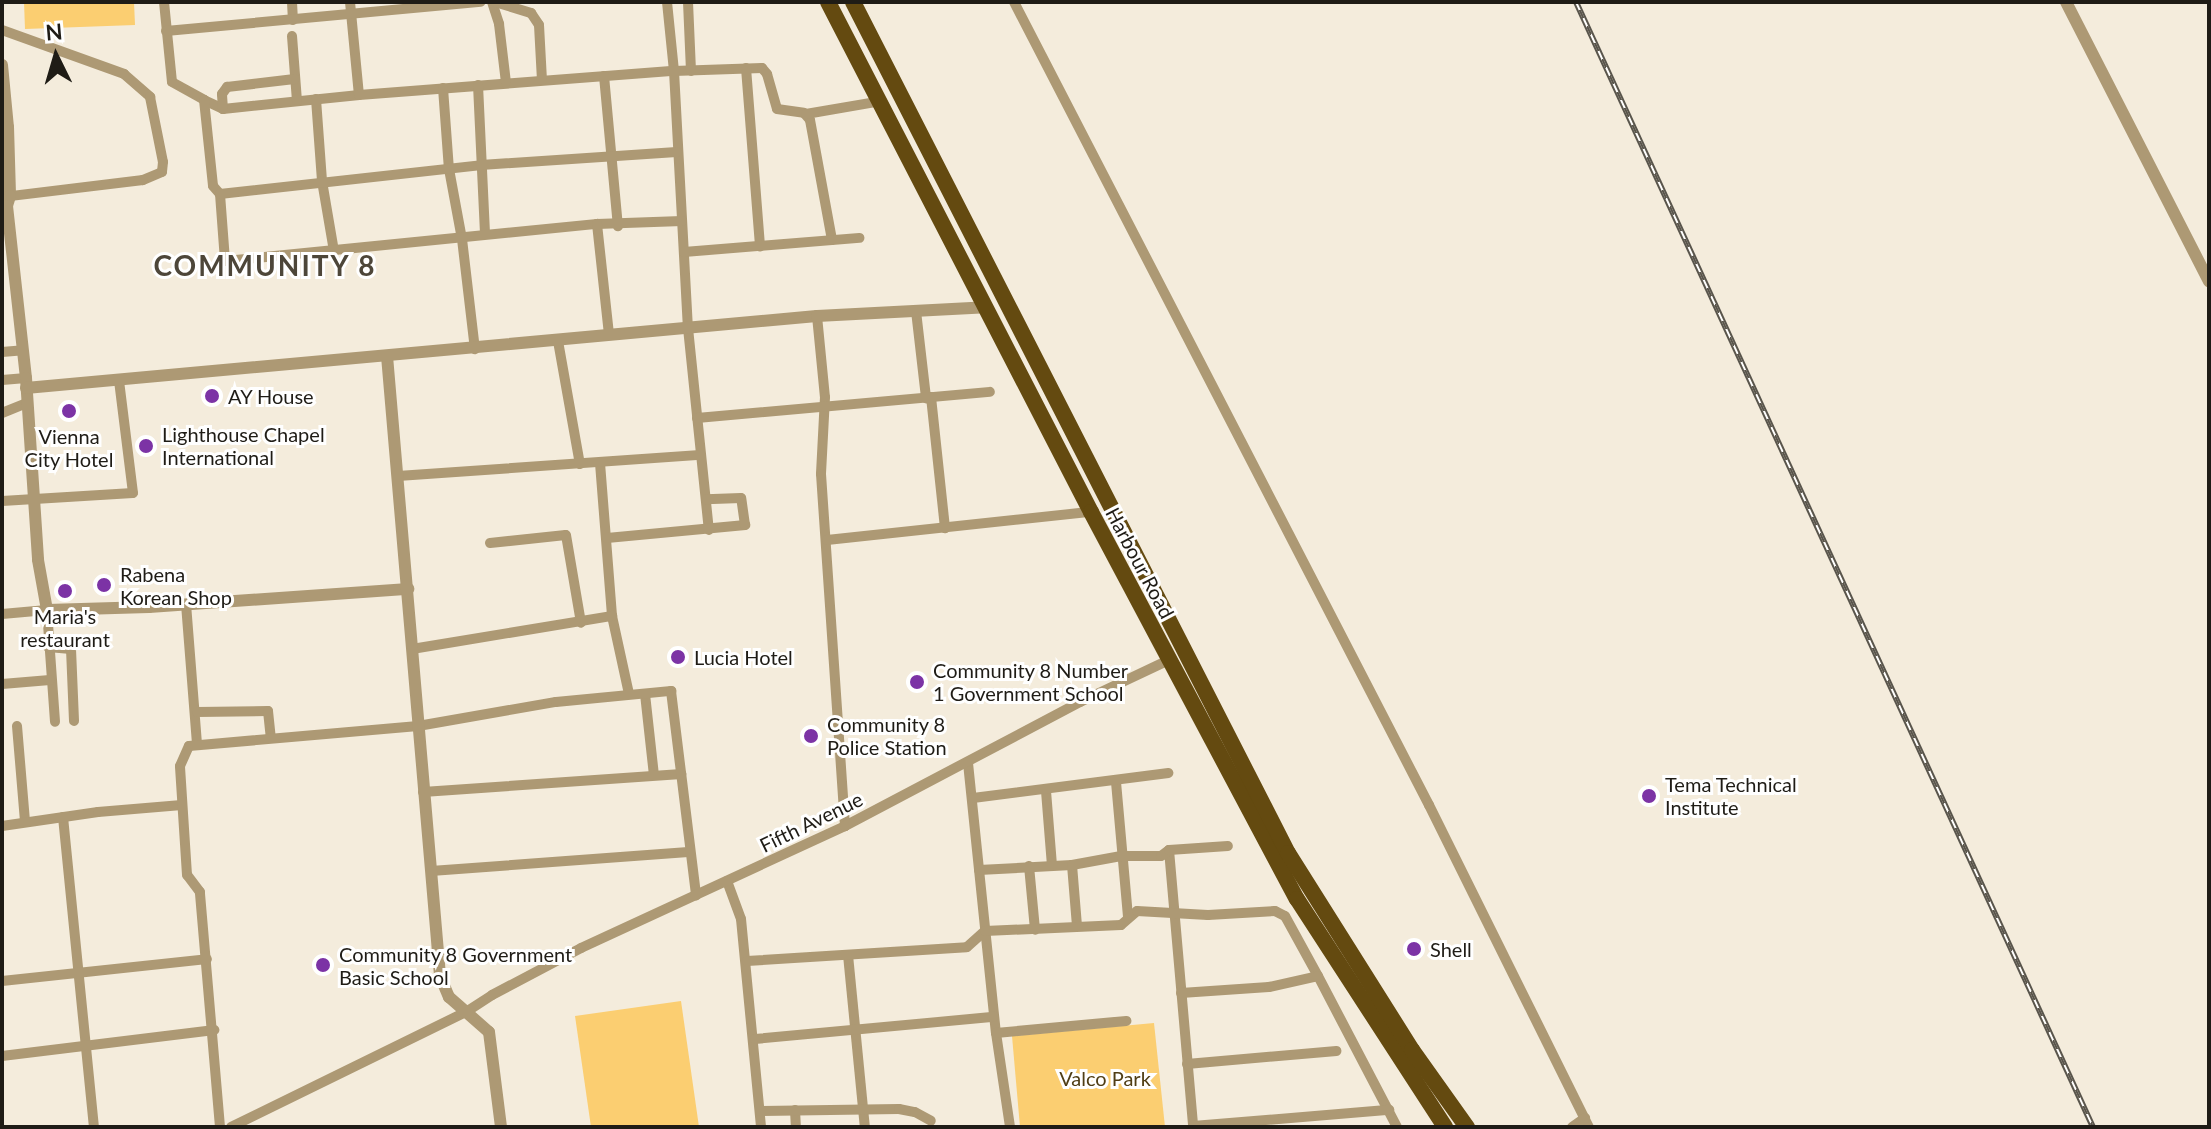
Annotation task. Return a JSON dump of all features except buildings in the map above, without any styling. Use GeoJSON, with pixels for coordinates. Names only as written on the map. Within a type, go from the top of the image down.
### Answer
{"type":"FeatureCollection","features":[{"type":"Feature","properties":{"kind":"highway","name":"Harbour Road"},"geometry":{"type":"LineString","coordinates":[[828,2],[1091,512],[1297,899],[1445,1127]]}},
{"type":"Feature","properties":{"kind":"highway","name":"Harbour Road"},"geometry":{"type":"LineString","coordinates":[[853,2],[1288,853],[1412,1050],[1467,1127]]}},
{"type":"Feature","properties":{"kind":"street"},"geometry":{"type":"LineString","coordinates":[[164,2],[172,82],[223,109],[478,85],[746,68],[766,70],[777,109],[806,114],[881,101]]}},
{"type":"Feature","properties":{"kind":"street"},"geometry":{"type":"LineString","coordinates":[[292,2],[293,20]]}},
{"type":"Feature","properties":{"kind":"street"},"geometry":{"type":"LineString","coordinates":[[350,2],[359,95]]}},
{"type":"Feature","properties":{"kind":"street"},"geometry":{"type":"LineString","coordinates":[[166,31],[481,2]]}},
{"type":"Feature","properties":{"kind":"street"},"geometry":{"type":"LineString","coordinates":[[493,2],[531,13],[539,25],[542,80]]}},
{"type":"Feature","properties":{"kind":"street"},"geometry":{"type":"LineString","coordinates":[[493,2],[499,24],[506,83]]}},
{"type":"Feature","properties":{"kind":"street"},"geometry":{"type":"LineString","coordinates":[[667,2],[674,71],[688,328],[709,530]]}},
{"type":"Feature","properties":{"kind":"street"},"geometry":{"type":"LineString","coordinates":[[688,2],[691,71]]}},
{"type":"Feature","properties":{"kind":"street"},"geometry":{"type":"LineString","coordinates":[[1014,2],[1429,805],[1587,1123],[1572,1127]]}},
{"type":"Feature","properties":{"kind":"street"},"geometry":{"type":"LineString","coordinates":[[2066,2],[2209,282]]}},
{"type":"Feature","properties":{"kind":"street"},"geometry":{"type":"LineString","coordinates":[[2,30],[124,74],[150,97],[163,162],[162,172],[143,180],[7,203]]}},
{"type":"Feature","properties":{"kind":"street"},"geometry":{"type":"LineString","coordinates":[[292,36],[297,101]]}},
{"type":"Feature","properties":{"kind":"street"},"geometry":{"type":"LineString","coordinates":[[2,65],[8,274],[23,350],[33,499],[47,610],[55,722]]}},
{"type":"Feature","properties":{"kind":"street"},"geometry":{"type":"LineString","coordinates":[[746,68],[760,246]]}},
{"type":"Feature","properties":{"kind":"street"},"geometry":{"type":"LineString","coordinates":[[604,76],[618,226]]}},
{"type":"Feature","properties":{"kind":"street"},"geometry":{"type":"LineString","coordinates":[[223,109],[222,94],[227,87],[295,79]]}},
{"type":"Feature","properties":{"kind":"street"},"geometry":{"type":"LineString","coordinates":[[478,85],[485,234]]}},
{"type":"Feature","properties":{"kind":"street"},"geometry":{"type":"LineString","coordinates":[[443,88],[449,169],[462,239],[475,349]]}},
{"type":"Feature","properties":{"kind":"street"},"geometry":{"type":"LineString","coordinates":[[316,99],[322,181],[334,251]]}},
{"type":"Feature","properties":{"kind":"street"},"geometry":{"type":"LineString","coordinates":[[204,100],[213,186],[220,194],[225,261],[597,224],[618,226],[682,221]]}},
{"type":"Feature","properties":{"kind":"street"},"geometry":{"type":"LineString","coordinates":[[806,114],[810,120],[832,240]]}},
{"type":"Feature","properties":{"kind":"street"},"geometry":{"type":"LineString","coordinates":[[220,194],[481,165],[677,152]]}},
{"type":"Feature","properties":{"kind":"street"},"geometry":{"type":"LineString","coordinates":[[597,224],[609,334]]}},
{"type":"Feature","properties":{"kind":"street"},"geometry":{"type":"LineString","coordinates":[[684,252],[859,238]]}},
{"type":"Feature","properties":{"kind":"street"},"geometry":{"type":"LineString","coordinates":[[2,380],[26,383],[119,380],[817,316],[986,307]]}},
{"type":"Feature","properties":{"kind":"street"},"geometry":{"type":"LineString","coordinates":[[916,311],[945,528]]}},
{"type":"Feature","properties":{"kind":"street"},"geometry":{"type":"LineString","coordinates":[[817,316],[824,407],[821,474],[845,826]]}},
{"type":"Feature","properties":{"kind":"street"},"geometry":{"type":"LineString","coordinates":[[558,341],[580,464]]}},
{"type":"Feature","properties":{"kind":"street"},"geometry":{"type":"LineString","coordinates":[[2,352],[23,350]]}},
{"type":"Feature","properties":{"kind":"street"},"geometry":{"type":"LineString","coordinates":[[387,356],[440,976],[449,997],[484,1024],[493,1042],[501,1127]]}},
{"type":"Feature","properties":{"kind":"street"},"geometry":{"type":"LineString","coordinates":[[2,501],[133,493],[119,380]]}},
{"type":"Feature","properties":{"kind":"street"},"geometry":{"type":"LineString","coordinates":[[697,418],[990,392]]}},
{"type":"Feature","properties":{"kind":"street"},"geometry":{"type":"LineString","coordinates":[[2,413],[27,403]]}},
{"type":"Feature","properties":{"kind":"street"},"geometry":{"type":"LineString","coordinates":[[398,476],[700,455]]}},
{"type":"Feature","properties":{"kind":"street"},"geometry":{"type":"LineString","coordinates":[[600,463],[612,616],[629,694]]}},
{"type":"Feature","properties":{"kind":"street"},"geometry":{"type":"LineString","coordinates":[[607,538],[743,528],[746,523],[741,498],[706,499]]}},
{"type":"Feature","properties":{"kind":"street"},"geometry":{"type":"LineString","coordinates":[[827,540],[1091,512]]}},
{"type":"Feature","properties":{"kind":"street"},"geometry":{"type":"LineString","coordinates":[[490,543],[566,535],[581,623]]}},
{"type":"Feature","properties":{"kind":"street"},"geometry":{"type":"LineString","coordinates":[[2,614],[408,589]]}},
{"type":"Feature","properties":{"kind":"street"},"geometry":{"type":"LineString","coordinates":[[186,604],[197,712],[197,743]]}},
{"type":"Feature","properties":{"kind":"street"},"geometry":{"type":"LineString","coordinates":[[412,649],[612,616]]}},
{"type":"Feature","properties":{"kind":"street"},"geometry":{"type":"LineString","coordinates":[[48,647],[71,649],[74,721]]}},
{"type":"Feature","properties":{"kind":"street","name":"Fifth Avenue"},"geometry":{"type":"LineString","coordinates":[[231,1127],[466,1012],[581,948],[845,826],[1080,702],[1169,660]]}},
{"type":"Feature","properties":{"kind":"street"},"geometry":{"type":"LineString","coordinates":[[2,684],[50,680]]}},
{"type":"Feature","properties":{"kind":"street"},"geometry":{"type":"LineString","coordinates":[[220,1127],[200,892],[187,875],[182,805],[183,754],[197,743],[418,726],[556,702],[671,691],[688,852],[696,895]]}},
{"type":"Feature","properties":{"kind":"street"},"geometry":{"type":"LineString","coordinates":[[645,694],[654,775]]}},
{"type":"Feature","properties":{"kind":"street"},"geometry":{"type":"LineString","coordinates":[[197,712],[268,711],[271,738]]}},
{"type":"Feature","properties":{"kind":"street"},"geometry":{"type":"LineString","coordinates":[[17,726],[25,822]]}},
{"type":"Feature","properties":{"kind":"street"},"geometry":{"type":"LineString","coordinates":[[968,763],[994,1017],[1010,1127]]}},
{"type":"Feature","properties":{"kind":"street"},"geometry":{"type":"LineString","coordinates":[[973,798],[1168,773]]}},
{"type":"Feature","properties":{"kind":"street"},"geometry":{"type":"LineString","coordinates":[[423,792],[681,774]]}},
{"type":"Feature","properties":{"kind":"street"},"geometry":{"type":"LineString","coordinates":[[1116,782],[1128,917]]}},
{"type":"Feature","properties":{"kind":"street"},"geometry":{"type":"LineString","coordinates":[[1046,791],[1052,865]]}},
{"type":"Feature","properties":{"kind":"street"},"geometry":{"type":"LineString","coordinates":[[2,826],[182,805]]}},
{"type":"Feature","properties":{"kind":"street"},"geometry":{"type":"LineString","coordinates":[[63,817],[94,1127]]}},
{"type":"Feature","properties":{"kind":"street"},"geometry":{"type":"LineString","coordinates":[[979,870],[1072,865],[1121,856],[1161,856],[1169,850],[1228,846]]}},
{"type":"Feature","properties":{"kind":"street"},"geometry":{"type":"LineString","coordinates":[[1169,850],[1193,1126],[1389,1110]]}},
{"type":"Feature","properties":{"kind":"street"},"geometry":{"type":"LineString","coordinates":[[431,871],[688,852]]}},
{"type":"Feature","properties":{"kind":"street"},"geometry":{"type":"LineString","coordinates":[[1072,865],[1077,926]]}},
{"type":"Feature","properties":{"kind":"street"},"geometry":{"type":"LineString","coordinates":[[1029,866],[1035,930]]}},
{"type":"Feature","properties":{"kind":"street"},"geometry":{"type":"LineString","coordinates":[[727,881],[739,909],[747,961],[761,1127]]}},
{"type":"Feature","properties":{"kind":"street"},"geometry":{"type":"LineString","coordinates":[[747,961],[967,947],[985,931],[1121,925],[1137,911],[1278,911],[1285,916],[1397,1127]]}},
{"type":"Feature","properties":{"kind":"street"},"geometry":{"type":"LineString","coordinates":[[848,955],[865,1127]]}},
{"type":"Feature","properties":{"kind":"street"},"geometry":{"type":"LineString","coordinates":[[2,981],[207,959]]}},
{"type":"Feature","properties":{"kind":"street"},"geometry":{"type":"LineString","coordinates":[[1181,993],[1269,987],[1318,976]]}},
{"type":"Feature","properties":{"kind":"street"},"geometry":{"type":"LineString","coordinates":[[755,1039],[994,1017]]}},
{"type":"Feature","properties":{"kind":"street"},"geometry":{"type":"LineString","coordinates":[[996,1033],[1126,1021]]}},
{"type":"Feature","properties":{"kind":"street"},"geometry":{"type":"LineString","coordinates":[[2,1056],[214,1030]]}},
{"type":"Feature","properties":{"kind":"street"},"geometry":{"type":"LineString","coordinates":[[1187,1064],[1336,1051]]}},
{"type":"Feature","properties":{"kind":"street"},"geometry":{"type":"LineString","coordinates":[[760,1111],[863,1108],[915,1112],[931,1121]]}},
{"type":"Feature","properties":{"kind":"street"},"geometry":{"type":"LineString","coordinates":[[795,1110],[796,1127]]}},
{"type":"Feature","properties":{"kind":"green space"},"geometry":{"type":"Polygon","coordinates":[[[24,2],[134,2],[135,25],[25,29],[24,2]]]}},
{"type":"Feature","properties":{"kind":"green space"},"geometry":{"type":"Polygon","coordinates":[[[681,1001],[699,1127],[591,1127],[575,1016],[681,1001]]]}},
{"type":"Feature","properties":{"kind":"green space","name":"Valco Park"},"geometry":{"type":"Polygon","coordinates":[[[1154,1023],[1165,1127],[1020,1127],[1012,1036],[1154,1023]]]}},
{"type":"Feature","properties":{"kind":"railway"},"geometry":{"type":"LineString","coordinates":[[1576,2],[2093,1127]]}},
{"type":"Feature","properties":{"kind":"place","name":"AY House"},"geometry":{"type":"Point","coordinates":[212,396]}},
{"type":"Feature","properties":{"kind":"place","name":"Vienna City Hotel"},"geometry":{"type":"Point","coordinates":[69,411]}},
{"type":"Feature","properties":{"kind":"place","name":"Lighthouse Chapel International"},"geometry":{"type":"Point","coordinates":[146,446]}},
{"type":"Feature","properties":{"kind":"place","name":"Rabena Korean Shop"},"geometry":{"type":"Point","coordinates":[104,585]}},
{"type":"Feature","properties":{"kind":"place","name":"Maria's restaurant"},"geometry":{"type":"Point","coordinates":[65,591]}},
{"type":"Feature","properties":{"kind":"place","name":"Lucia Hotel"},"geometry":{"type":"Point","coordinates":[678,657]}},
{"type":"Feature","properties":{"kind":"place","name":"Community 8 Number 1 Government School"},"geometry":{"type":"Point","coordinates":[917,682]}},
{"type":"Feature","properties":{"kind":"place","name":"Community 8 Police Station"},"geometry":{"type":"Point","coordinates":[811,736]}},
{"type":"Feature","properties":{"kind":"place","name":"Tema Technical Institute"},"geometry":{"type":"Point","coordinates":[1649,796]}},
{"type":"Feature","properties":{"kind":"place","name":"Shell"},"geometry":{"type":"Point","coordinates":[1414,949]}},
{"type":"Feature","properties":{"kind":"place","name":"Community 8 Government Basic School"},"geometry":{"type":"Point","coordinates":[323,965]}},
{"type":"Feature","properties":{"kind":"district","name":"COMMUNITY 8"},"geometry":{"type":"Point","coordinates":[265,265]}}]}
